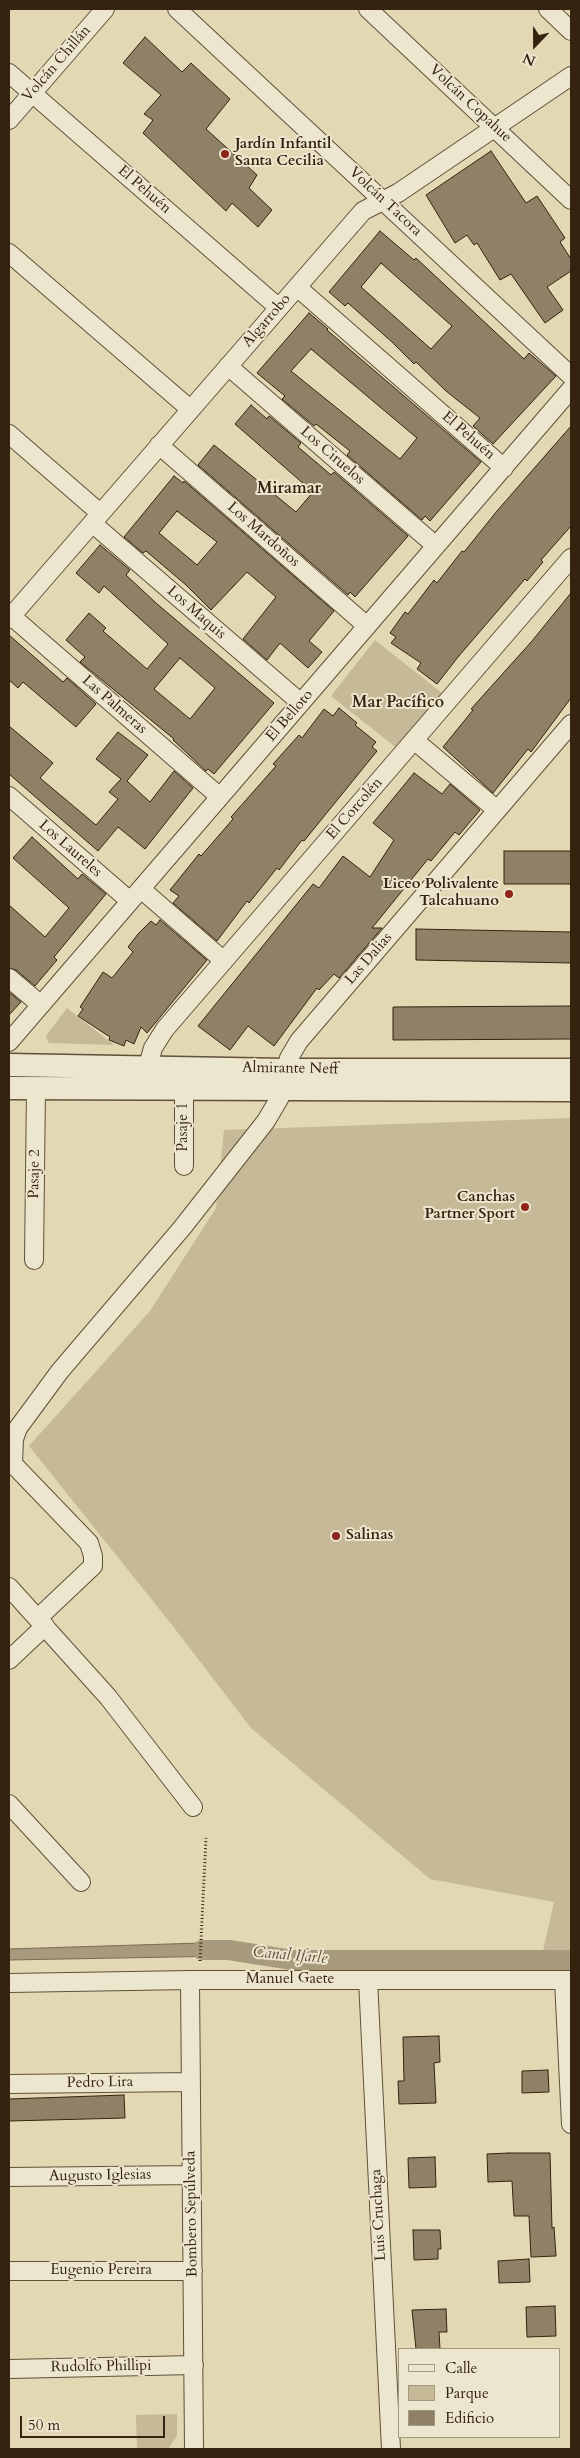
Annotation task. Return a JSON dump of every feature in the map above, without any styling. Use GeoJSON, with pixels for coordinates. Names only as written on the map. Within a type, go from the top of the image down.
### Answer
{"type":"FeatureCollection","features":[{"type":"Feature","properties":{"kind":"street","name":"Volcán Chillán"},"geometry":{"type":"LineString","coordinates":[[9,120],[105,9]]}},
{"type":"Feature","properties":{"kind":"street","name":"Volcán Tacora"},"geometry":{"type":"LineString","coordinates":[[177,9],[571,376]]}},
{"type":"Feature","properties":{"kind":"street","name":"Volcán Copahue"},"geometry":{"type":"LineString","coordinates":[[368,9],[571,200]]}},
{"type":"Feature","properties":{"kind":"street"},"geometry":{"type":"LineString","coordinates":[[548,9],[571,31]]}},
{"type":"Feature","properties":{"kind":"street","name":"El Pehuén"},"geometry":{"type":"LineString","coordinates":[[9,73],[279,308]]}},
{"type":"Feature","properties":{"kind":"street","name":"Algarrobo"},"geometry":{"type":"LineString","coordinates":[[10,616],[363,211],[398,193],[571,76]]}},
{"type":"Feature","properties":{"kind":"street"},"geometry":{"type":"LineString","coordinates":[[9,253],[190,409]]}},
{"type":"Feature","properties":{"kind":"street","name":"El Pehuén"},"geometry":{"type":"LineString","coordinates":[[297,287],[504,468]]}},
{"type":"Feature","properties":{"kind":"street","name":"Los Ciruelos"},"geometry":{"type":"LineString","coordinates":[[228,366],[436,546]]}},
{"type":"Feature","properties":{"kind":"street","name":"El Belloto"},"geometry":{"type":"LineString","coordinates":[[9,1042],[571,389]]}},
{"type":"Feature","properties":{"kind":"street","name":"Los Maquis"},"geometry":{"type":"LineString","coordinates":[[9,434],[96,518],[301,703]]}},
{"type":"Feature","properties":{"kind":"street","name":"Los Mardoños"},"geometry":{"type":"LineString","coordinates":[[159,445],[367,626]]}},
{"type":"Feature","properties":{"kind":"street","name":"El Corcolén"},"geometry":{"type":"LineString","coordinates":[[148,1066],[154,1048],[165,1029],[571,558]]}},
{"type":"Feature","properties":{"kind":"street","name":"Las Palmeras"},"geometry":{"type":"LineString","coordinates":[[10,616],[220,797]]}},
{"type":"Feature","properties":{"kind":"street","name":"Las Dalias"},"geometry":{"type":"LineString","coordinates":[[42,1622],[93,1566],[93,1556],[89,1544],[13,1464],[14,1439],[18,1428],[60,1371],[225,1175],[274,1109],[283,1079],[299,1041],[571,724]]}},
{"type":"Feature","properties":{"kind":"street"},"geometry":{"type":"LineString","coordinates":[[414,740],[497,810]]}},
{"type":"Feature","properties":{"kind":"street","name":"Los Laureles"},"geometry":{"type":"LineString","coordinates":[[9,796],[224,961]]}},
{"type":"Feature","properties":{"kind":"street"},"geometry":{"type":"LineString","coordinates":[[9,978],[41,1005]]}},
{"type":"Feature","properties":{"kind":"street","name":"Almirante Neff"},"geometry":{"type":"LineString","coordinates":[[9,1066],[148,1066],[283,1079],[571,1090]]}},
{"type":"Feature","properties":{"kind":"street","name":"Almirante Neff"},"geometry":{"type":"LineString","coordinates":[[9,1088],[184,1088],[283,1079],[571,1070]]}},
{"type":"Feature","properties":{"kind":"street","name":"Pasaje 2"},"geometry":{"type":"LineString","coordinates":[[34,1260],[36,1088]]}},
{"type":"Feature","properties":{"kind":"street","name":"Pasaje 1"},"geometry":{"type":"LineString","coordinates":[[184,1088],[184,1166]]}},
{"type":"Feature","properties":{"kind":"street"},"geometry":{"type":"LineString","coordinates":[[9,1587],[108,1697],[192,1807]]}},
{"type":"Feature","properties":{"kind":"street"},"geometry":{"type":"LineString","coordinates":[[9,1660],[42,1622]]}},
{"type":"Feature","properties":{"kind":"street"},"geometry":{"type":"LineString","coordinates":[[9,1804],[81,1882]]}},
{"type":"Feature","properties":{"kind":"street","name":"Manuel Gaete"},"geometry":{"type":"LineString","coordinates":[[9,1983],[190,1980],[568,1980]]}},
{"type":"Feature","properties":{"kind":"street","name":"Bombero Sepúlveda"},"geometry":{"type":"LineString","coordinates":[[190,1980],[194,2449]]}},
{"type":"Feature","properties":{"kind":"street","name":"Luis Cruchaga"},"geometry":{"type":"LineString","coordinates":[[368,1980],[391,2449]]}},
{"type":"Feature","properties":{"kind":"street"},"geometry":{"type":"LineString","coordinates":[[568,1980],[571,2124]]}},
{"type":"Feature","properties":{"kind":"street","name":"Pedro Lira"},"geometry":{"type":"LineString","coordinates":[[9,2084],[191,2082]]}},
{"type":"Feature","properties":{"kind":"street","name":"Augusto Iglesias"},"geometry":{"type":"LineString","coordinates":[[9,2178],[192,2175]]}},
{"type":"Feature","properties":{"kind":"street","name":"Eugenio Pereira"},"geometry":{"type":"LineString","coordinates":[[9,2271],[193,2271]]}},
{"type":"Feature","properties":{"kind":"street","name":"Rudolfo Phillipi"},"geometry":{"type":"LineString","coordinates":[[9,2370],[194,2365]]}},
{"type":"Feature","properties":{"kind":"path"},"geometry":{"type":"LineString","coordinates":[[202,1958],[206,1838]]}},
{"type":"Feature","properties":{"kind":"green space"},"geometry":{"type":"Polygon","coordinates":[[[375,640],[442,693],[398,749],[331,696],[375,640]]]}},
{"type":"Feature","properties":{"kind":"green space"},"geometry":{"type":"Polygon","coordinates":[[[67,1008],[114,1045],[49,1043],[46,1036],[67,1008]]]}},
{"type":"Feature","properties":{"kind":"green space","name":"Salinas"},"geometry":{"type":"Polygon","coordinates":[[[571,1118],[571,1960],[541,1960],[554,1902],[430,1879],[251,1728],[172,1625],[29,1446],[150,1311],[216,1208],[224,1130],[571,1118]]]}},
{"type":"Feature","properties":{"kind":"green space"},"geometry":{"type":"Polygon","coordinates":[[[177,2414],[177,2436],[168,2449],[137,2449],[136,2415],[177,2414]]]}},
{"type":"Feature","properties":{"kind":"shaded area"},"geometry":{"type":"Polygon","coordinates":[[[201,1943],[229,1944],[229,1956],[9,1960],[9,1949],[201,1943]]]}},
{"type":"Feature","properties":{"kind":"building"},"geometry":{"type":"Polygon","coordinates":[[[145,37],[182,72],[191,63],[230,99],[206,129],[257,175],[249,188],[272,210],[258,227],[232,203],[226,211],[143,133],[153,120],[144,114],[161,95],[123,63],[145,37]]]}},
{"type":"Feature","properties":{"kind":"building"},"geometry":{"type":"Polygon","coordinates":[[[491,151],[526,203],[537,196],[565,238],[560,242],[571,259],[571,271],[547,287],[563,310],[545,323],[511,274],[500,280],[477,243],[474,245],[467,235],[455,243],[426,195],[491,151]]]}},
{"type":"Feature","properties":{"kind":"building"},"geometry":{"type":"Polygon","coordinates":[[[380,231],[414,260],[416,258],[524,359],[529,353],[556,376],[493,444],[473,426],[480,418],[446,391],[416,362],[414,364],[348,303],[345,306],[329,292],[380,231]],[[381,263],[361,287],[431,349],[452,326],[381,263]]]}},
{"type":"Feature","properties":{"kind":"building"},"geometry":{"type":"Polygon","coordinates":[[[309,313],[481,462],[430,521],[425,516],[422,520],[347,455],[350,451],[316,424],[314,426],[282,399],[285,396],[257,373],[309,313]],[[311,349],[291,371],[400,459],[417,438],[311,349]]]}},
{"type":"Feature","properties":{"kind":"building"},"geometry":{"type":"Polygon","coordinates":[[[251,405],[267,419],[269,416],[301,443],[298,447],[331,475],[334,472],[408,536],[355,597],[350,592],[348,595],[198,465],[214,445],[296,512],[313,492],[235,424],[251,405]]]}},
{"type":"Feature","properties":{"kind":"building"},"geometry":{"type":"Polygon","coordinates":[[[571,426],[571,526],[541,560],[543,562],[527,581],[525,579],[437,684],[417,669],[421,663],[391,643],[396,637],[390,633],[405,612],[408,614],[434,580],[437,583],[462,551],[464,552],[571,426]]]}},
{"type":"Feature","properties":{"kind":"building"},"geometry":{"type":"Polygon","coordinates":[[[174,476],[183,483],[184,481],[334,611],[309,641],[322,652],[308,668],[280,643],[267,660],[243,639],[276,597],[247,572],[211,610],[186,585],[146,551],[143,553],[124,537],[174,476]],[[177,511],[159,533],[197,565],[217,542],[177,511]]]}},
{"type":"Feature","properties":{"kind":"building"},"geometry":{"type":"Polygon","coordinates":[[[100,545],[130,570],[126,575],[156,603],[274,703],[214,774],[208,769],[206,771],[174,739],[80,662],[85,657],[66,640],[89,613],[106,628],[103,631],[147,669],[168,644],[104,586],[99,593],[76,573],[100,545]],[[180,658],[154,689],[190,719],[215,688],[180,658]]]}},
{"type":"Feature","properties":{"kind":"building"},"geometry":{"type":"Polygon","coordinates":[[[571,593],[571,698],[531,752],[528,749],[493,793],[443,747],[473,710],[471,709],[532,641],[571,593]]]}},
{"type":"Feature","properties":{"kind":"building"},"geometry":{"type":"Polygon","coordinates":[[[9,635],[63,682],[67,678],[96,704],[76,727],[23,682],[18,688],[9,680],[9,635]]]}},
{"type":"Feature","properties":{"kind":"building"},"geometry":{"type":"Polygon","coordinates":[[[339,708],[357,723],[355,725],[376,742],[372,747],[377,751],[279,870],[277,868],[249,903],[247,901],[217,941],[173,903],[179,896],[170,890],[199,854],[201,856],[233,819],[231,817],[276,766],[273,764],[299,735],[302,738],[324,709],[333,716],[339,708]]]}},
{"type":"Feature","properties":{"kind":"building"},"geometry":{"type":"Polygon","coordinates":[[[9,726],[53,763],[40,778],[96,825],[118,799],[109,792],[121,779],[96,759],[118,732],[148,755],[127,781],[150,802],[174,771],[193,788],[145,849],[118,827],[98,851],[9,774],[9,726]]]}},
{"type":"Feature","properties":{"kind":"building"},"geometry":{"type":"Polygon","coordinates":[[[414,773],[442,794],[450,784],[480,810],[459,835],[455,832],[431,861],[428,859],[372,928],[382,928],[339,978],[334,974],[319,990],[317,988],[274,1046],[248,1026],[230,1050],[198,1026],[313,884],[319,888],[343,856],[370,877],[394,840],[373,823],[414,773]]]}},
{"type":"Feature","properties":{"kind":"building"},"geometry":{"type":"Polygon","coordinates":[[[32,837],[78,879],[82,874],[106,894],[54,957],[57,960],[35,986],[16,970],[9,968],[9,905],[45,937],[69,908],[13,858],[32,837]]]}},
{"type":"Feature","properties":{"kind":"building"},"geometry":{"type":"Polygon","coordinates":[[[504,851],[571,851],[571,884],[504,884],[504,851]]]}},
{"type":"Feature","properties":{"kind":"building"},"geometry":{"type":"Polygon","coordinates":[[[160,920],[207,960],[147,1033],[141,1027],[134,1044],[126,1040],[124,1046],[109,1040],[110,1037],[78,1016],[83,1009],[80,1007],[103,972],[112,978],[133,952],[128,947],[138,934],[151,921],[156,925],[160,920]]]}},
{"type":"Feature","properties":{"kind":"building"},"geometry":{"type":"Polygon","coordinates":[[[416,929],[571,932],[571,963],[416,960],[416,929]]]}},
{"type":"Feature","properties":{"kind":"building"},"geometry":{"type":"Polygon","coordinates":[[[9,992],[21,1002],[9,1015],[9,992]]]}},
{"type":"Feature","properties":{"kind":"building"},"geometry":{"type":"Polygon","coordinates":[[[571,1006],[571,1039],[393,1040],[393,1007],[571,1006]]]}},
{"type":"Feature","properties":{"kind":"building"},"geometry":{"type":"Polygon","coordinates":[[[439,2036],[440,2062],[434,2063],[436,2103],[399,2104],[398,2081],[404,2081],[403,2037],[439,2036]]]}},
{"type":"Feature","properties":{"kind":"building"},"geometry":{"type":"Polygon","coordinates":[[[548,2070],[549,2092],[522,2093],[522,2071],[548,2070]]]}},
{"type":"Feature","properties":{"kind":"building"},"geometry":{"type":"Polygon","coordinates":[[[124,2095],[125,2118],[9,2121],[9,2099],[124,2095]]]}},
{"type":"Feature","properties":{"kind":"building"},"geometry":{"type":"Polygon","coordinates":[[[550,2153],[552,2228],[554,2227],[556,2256],[531,2257],[529,2216],[514,2216],[512,2181],[488,2182],[487,2154],[550,2153]]]}},
{"type":"Feature","properties":{"kind":"building"},"geometry":{"type":"Polygon","coordinates":[[[435,2157],[436,2187],[409,2188],[408,2158],[435,2157]]]}},
{"type":"Feature","properties":{"kind":"building"},"geometry":{"type":"Polygon","coordinates":[[[413,2230],[440,2230],[441,2249],[438,2249],[438,2259],[414,2260],[413,2230]]]}},
{"type":"Feature","properties":{"kind":"building"},"geometry":{"type":"Polygon","coordinates":[[[529,2259],[530,2282],[499,2283],[498,2261],[529,2259]]]}},
{"type":"Feature","properties":{"kind":"building"},"geometry":{"type":"Polygon","coordinates":[[[555,2306],[556,2336],[527,2337],[526,2307],[555,2306]]]}},
{"type":"Feature","properties":{"kind":"building"},"geometry":{"type":"Polygon","coordinates":[[[446,2309],[447,2332],[439,2332],[440,2348],[416,2348],[412,2310],[446,2309]]]}},
{"type":"Feature","properties":{"kind":"waterway","name":"Canal Ifarle"},"geometry":{"type":"LineString","coordinates":[[202,1950],[229,1950],[292,1960],[571,1960]]}},
{"type":"Feature","properties":{"kind":"place","name":"Jardín Infantil Santa Cecilia"},"geometry":{"type":"Point","coordinates":[225,154]}},
{"type":"Feature","properties":{"kind":"place","name":"Liceo Polivalente Talcahuano"},"geometry":{"type":"Point","coordinates":[509,894]}},
{"type":"Feature","properties":{"kind":"place","name":"Canchas Partner Sport"},"geometry":{"type":"Point","coordinates":[525,1207]}},
{"type":"Feature","properties":{"kind":"place","name":"Salinas"},"geometry":{"type":"Point","coordinates":[336,1536]}},
{"type":"Feature","properties":{"kind":"district","name":"Miramar"},"geometry":{"type":"Point","coordinates":[289,489]}},
{"type":"Feature","properties":{"kind":"district","name":"Mar Pacífico"},"geometry":{"type":"Point","coordinates":[398,703]}}]}
